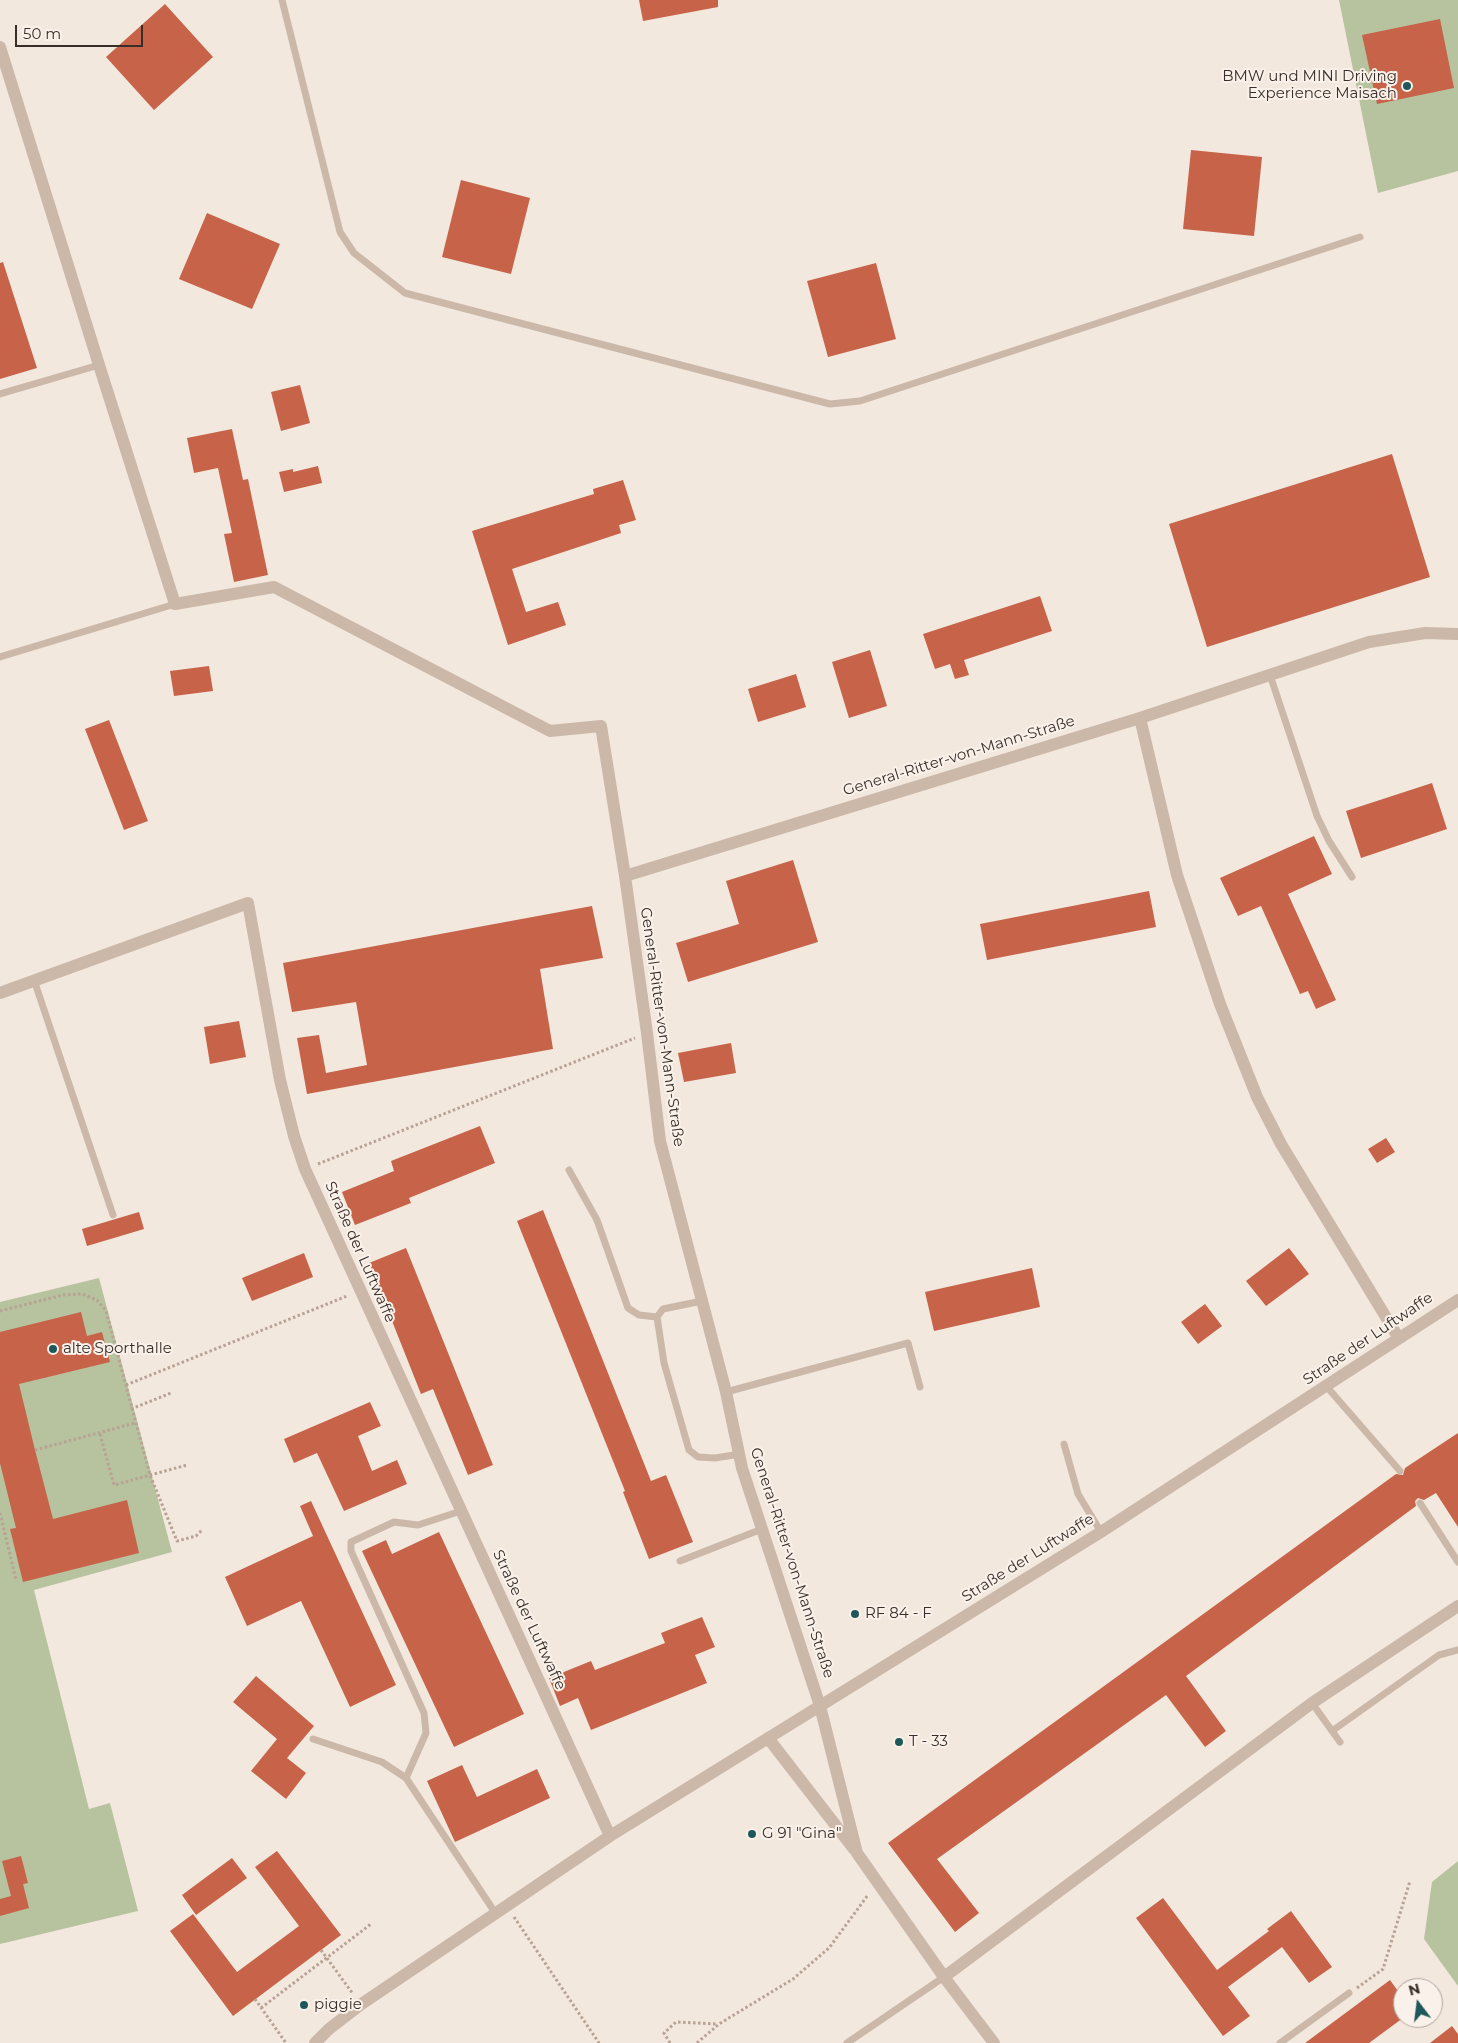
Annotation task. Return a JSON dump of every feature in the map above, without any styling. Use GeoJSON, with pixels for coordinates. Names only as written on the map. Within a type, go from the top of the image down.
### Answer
{"type":"FeatureCollection","features":[{"type":"Feature","properties":{"kind":"street"},"geometry":{"type":"LineString","coordinates":[[0,47],[98,365],[176,604],[274,587],[550,730],[601,726],[624,876]]}},
{"type":"Feature","properties":{"kind":"street","name":"General-Ritter-von-Mann-Straße"},"geometry":{"type":"LineString","coordinates":[[994,2043],[944,1977],[857,1853],[820,1706],[762,1529],[740,1454],[726,1392],[660,1142],[647,1033],[624,876],[1140,718],[1369,642],[1425,633],[1458,634]]}},
{"type":"Feature","properties":{"kind":"street"},"geometry":{"type":"LineString","coordinates":[[1140,718],[1177,875],[1220,1004],[1256,1097],[1281,1144],[1398,1337]]}},
{"type":"Feature","properties":{"kind":"street","name":"Straße der Luftwaffe"},"geometry":{"type":"LineString","coordinates":[[0,993],[248,903],[280,1080],[294,1136],[305,1169],[359,1291],[462,1511],[610,1836]]}},
{"type":"Feature","properties":{"kind":"street","name":"Straße der Luftwaffe"},"geometry":{"type":"LineString","coordinates":[[315,2043],[329,2029],[360,2005],[610,1836],[1101,1532],[1327,1387],[1398,1337],[1458,1300]]}},
{"type":"Feature","properties":{"kind":"street"},"geometry":{"type":"LineString","coordinates":[[944,1977],[1312,1703],[1458,1606]]}},
{"type":"Feature","properties":{"kind":"street"},"geometry":{"type":"LineString","coordinates":[[768,1738],[857,1853]]}},
{"type":"Feature","properties":{"kind":"lane"},"geometry":{"type":"LineString","coordinates":[[282,0],[340,232],[354,253],[405,293],[830,404],[860,400],[1360,237]]}},
{"type":"Feature","properties":{"kind":"lane"},"geometry":{"type":"LineString","coordinates":[[0,394],[98,365]]}},
{"type":"Feature","properties":{"kind":"lane"},"geometry":{"type":"LineString","coordinates":[[0,657],[176,604]]}},
{"type":"Feature","properties":{"kind":"lane"},"geometry":{"type":"LineString","coordinates":[[1270,675],[1317,816],[1329,841],[1352,877]]}},
{"type":"Feature","properties":{"kind":"lane"},"geometry":{"type":"LineString","coordinates":[[34,980],[113,1215]]}},
{"type":"Feature","properties":{"kind":"lane"},"geometry":{"type":"LineString","coordinates":[[569,1170],[597,1220],[628,1308],[639,1315],[657,1317]]}},
{"type":"Feature","properties":{"kind":"lane"},"geometry":{"type":"LineString","coordinates":[[702,1301],[663,1309],[657,1317],[664,1364],[689,1450],[698,1456],[715,1458],[740,1454]]}},
{"type":"Feature","properties":{"kind":"lane"},"geometry":{"type":"LineString","coordinates":[[726,1392],[908,1343],[920,1387]]}},
{"type":"Feature","properties":{"kind":"lane"},"geometry":{"type":"LineString","coordinates":[[1327,1387],[1400,1472]]}},
{"type":"Feature","properties":{"kind":"lane"},"geometry":{"type":"LineString","coordinates":[[1064,1444],[1078,1494],[1101,1532]]}},
{"type":"Feature","properties":{"kind":"lane"},"geometry":{"type":"LineString","coordinates":[[1420,1503],[1458,1562]]}},
{"type":"Feature","properties":{"kind":"lane"},"geometry":{"type":"LineString","coordinates":[[406,1778],[426,1733],[424,1713],[351,1551],[351,1542],[394,1522],[418,1525],[462,1511]]}},
{"type":"Feature","properties":{"kind":"lane"},"geometry":{"type":"LineString","coordinates":[[680,1561],[762,1529]]}},
{"type":"Feature","properties":{"kind":"lane"},"geometry":{"type":"LineString","coordinates":[[1332,1731],[1440,1655],[1458,1650]]}},
{"type":"Feature","properties":{"kind":"lane"},"geometry":{"type":"LineString","coordinates":[[1312,1703],[1340,1742]]}},
{"type":"Feature","properties":{"kind":"lane"},"geometry":{"type":"LineString","coordinates":[[313,1739],[382,1762],[406,1778],[496,1914]]}},
{"type":"Feature","properties":{"kind":"lane"},"geometry":{"type":"LineString","coordinates":[[847,2043],[944,1977]]}},
{"type":"Feature","properties":{"kind":"lane"},"geometry":{"type":"LineString","coordinates":[[1280,2043],[1349,1993]]}},
{"type":"Feature","properties":{"kind":"path"},"geometry":{"type":"LineString","coordinates":[[305,1169],[647,1033]]}},
{"type":"Feature","properties":{"kind":"path"},"geometry":{"type":"LineString","coordinates":[[126,1386],[359,1291]]}},
{"type":"Feature","properties":{"kind":"path"},"geometry":{"type":"LineString","coordinates":[[0,1311],[63,1295],[82,1294],[97,1300],[106,1311],[150,1475],[177,1541],[196,1536],[203,1529]]}},
{"type":"Feature","properties":{"kind":"path"},"geometry":{"type":"LineString","coordinates":[[131,1408],[171,1393]]}},
{"type":"Feature","properties":{"kind":"path"},"geometry":{"type":"LineString","coordinates":[[35,1450],[135,1423]]}},
{"type":"Feature","properties":{"kind":"path"},"geometry":{"type":"LineString","coordinates":[[100,1434],[114,1485],[187,1465]]}},
{"type":"Feature","properties":{"kind":"path"},"geometry":{"type":"LineString","coordinates":[[0,1513],[16,1580]]}},
{"type":"Feature","properties":{"kind":"path"},"geometry":{"type":"LineString","coordinates":[[1349,1993],[1383,1969],[1410,1881]]}},
{"type":"Feature","properties":{"kind":"path"},"geometry":{"type":"LineString","coordinates":[[697,2043],[719,2024],[793,1978],[829,1948],[878,1883]]}},
{"type":"Feature","properties":{"kind":"path"},"geometry":{"type":"LineString","coordinates":[[507,1906],[599,2043]]}},
{"type":"Feature","properties":{"kind":"path"},"geometry":{"type":"LineString","coordinates":[[261,2008],[371,1924]]}},
{"type":"Feature","properties":{"kind":"path"},"geometry":{"type":"LineString","coordinates":[[321,1950],[360,2005]]}},
{"type":"Feature","properties":{"kind":"path"},"geometry":{"type":"LineString","coordinates":[[255,1999],[286,2043]]}},
{"type":"Feature","properties":{"kind":"path"},"geometry":{"type":"LineString","coordinates":[[670,2043],[664,2033],[676,2022],[719,2024]]}},
{"type":"Feature","properties":{"kind":"green space","name":"BMW und MINI Driving Experience Maisach"},"geometry":{"type":"Polygon","coordinates":[[[1339,0],[1458,0],[1458,171],[1378,193],[1339,0]]]}},
{"type":"Feature","properties":{"kind":"green space"},"geometry":{"type":"Polygon","coordinates":[[[99,1278],[172,1552],[34,1590],[89,1809],[110,1803],[138,1911],[0,1944],[0,1302],[99,1278]]]}},
{"type":"Feature","properties":{"kind":"green space"},"geometry":{"type":"Polygon","coordinates":[[[1458,1861],[1458,1986],[1424,1939],[1432,1882],[1458,1861]]]}},
{"type":"Feature","properties":{"kind":"building"},"geometry":{"type":"Polygon","coordinates":[[[639,0],[718,0],[718,7],[643,21],[639,0]]]}},
{"type":"Feature","properties":{"kind":"building"},"geometry":{"type":"Polygon","coordinates":[[[165,4],[213,57],[154,110],[106,57],[165,4]]]}},
{"type":"Feature","properties":{"kind":"building"},"geometry":{"type":"Polygon","coordinates":[[[1440,19],[1454,88],[1377,104],[1362,35],[1440,19]]]}},
{"type":"Feature","properties":{"kind":"building"},"geometry":{"type":"Polygon","coordinates":[[[1191,150],[1262,157],[1254,236],[1183,229],[1191,150]]]}},
{"type":"Feature","properties":{"kind":"building"},"geometry":{"type":"Polygon","coordinates":[[[461,180],[530,198],[511,274],[442,257],[461,180]]]}},
{"type":"Feature","properties":{"kind":"building"},"geometry":{"type":"Polygon","coordinates":[[[207,213],[280,244],[252,309],[179,279],[207,213]]]}},
{"type":"Feature","properties":{"kind":"building"},"geometry":{"type":"Polygon","coordinates":[[[3,262],[37,368],[0,379],[0,263],[3,262]]]}},
{"type":"Feature","properties":{"kind":"building"},"geometry":{"type":"Polygon","coordinates":[[[876,263],[896,339],[828,357],[807,281],[876,263]]]}},
{"type":"Feature","properties":{"kind":"building"},"geometry":{"type":"Polygon","coordinates":[[[300,385],[310,423],[281,431],[271,392],[300,385]]]}},
{"type":"Feature","properties":{"kind":"building"},"geometry":{"type":"Polygon","coordinates":[[[232,429],[243,480],[248,479],[268,575],[234,582],[224,534],[232,533],[218,468],[194,473],[187,438],[232,429]]]}},
{"type":"Feature","properties":{"kind":"building"},"geometry":{"type":"Polygon","coordinates":[[[1392,454],[1430,577],[1207,647],[1169,524],[1392,454]]]}},
{"type":"Feature","properties":{"kind":"building"},"geometry":{"type":"Polygon","coordinates":[[[318,466],[322,483],[284,492],[279,472],[293,469],[293,472],[318,466]]]}},
{"type":"Feature","properties":{"kind":"building"},"geometry":{"type":"Polygon","coordinates":[[[623,480],[636,520],[619,525],[621,533],[512,569],[526,612],[558,602],[566,625],[508,645],[472,531],[594,494],[593,489],[623,480]]]}},
{"type":"Feature","properties":{"kind":"building"},"geometry":{"type":"Polygon","coordinates":[[[1040,596],[1052,631],[964,660],[969,675],[955,679],[950,664],[935,669],[923,634],[1040,596]]]}},
{"type":"Feature","properties":{"kind":"building"},"geometry":{"type":"Polygon","coordinates":[[[870,650],[887,706],[849,718],[832,662],[870,650]]]}},
{"type":"Feature","properties":{"kind":"building"},"geometry":{"type":"Polygon","coordinates":[[[209,666],[213,691],[174,696],[170,671],[209,666]]]}},
{"type":"Feature","properties":{"kind":"building"},"geometry":{"type":"Polygon","coordinates":[[[796,674],[806,707],[758,722],[748,689],[796,674]]]}},
{"type":"Feature","properties":{"kind":"building"},"geometry":{"type":"Polygon","coordinates":[[[109,720],[148,821],[124,830],[85,729],[109,720]]]}},
{"type":"Feature","properties":{"kind":"building"},"geometry":{"type":"Polygon","coordinates":[[[1432,783],[1447,829],[1361,858],[1346,811],[1432,783]]]}},
{"type":"Feature","properties":{"kind":"building"},"geometry":{"type":"Polygon","coordinates":[[[1314,836],[1332,874],[1288,894],[1336,1000],[1316,1009],[1308,991],[1300,994],[1261,906],[1238,916],[1220,878],[1314,836]]]}},
{"type":"Feature","properties":{"kind":"building"},"geometry":{"type":"Polygon","coordinates":[[[793,860],[818,942],[688,982],[676,943],[739,924],[726,881],[793,860]]]}},
{"type":"Feature","properties":{"kind":"building"},"geometry":{"type":"Polygon","coordinates":[[[1149,891],[1156,927],[987,960],[980,924],[1149,891]]]}},
{"type":"Feature","properties":{"kind":"building"},"geometry":{"type":"Polygon","coordinates":[[[592,906],[603,958],[540,969],[553,1049],[307,1094],[297,1038],[319,1035],[326,1073],[367,1065],[356,1002],[292,1012],[283,963],[592,906]]]}},
{"type":"Feature","properties":{"kind":"building"},"geometry":{"type":"Polygon","coordinates":[[[239,1021],[246,1057],[210,1064],[204,1027],[239,1021]]]}},
{"type":"Feature","properties":{"kind":"building"},"geometry":{"type":"Polygon","coordinates":[[[731,1043],[736,1073],[684,1082],[678,1053],[731,1043]]]}},
{"type":"Feature","properties":{"kind":"building"},"geometry":{"type":"Polygon","coordinates":[[[480,1126],[495,1163],[409,1198],[411,1203],[355,1225],[342,1192],[394,1171],[391,1161],[480,1126]]]}},
{"type":"Feature","properties":{"kind":"building"},"geometry":{"type":"Polygon","coordinates":[[[1386,1138],[1395,1152],[1377,1163],[1368,1149],[1386,1138]]]}},
{"type":"Feature","properties":{"kind":"building"},"geometry":{"type":"Polygon","coordinates":[[[543,1210],[651,1481],[666,1475],[693,1542],[649,1559],[623,1492],[625,1491],[517,1221],[543,1210]]]}},
{"type":"Feature","properties":{"kind":"building"},"geometry":{"type":"Polygon","coordinates":[[[139,1212],[144,1229],[87,1246],[82,1229],[139,1212]]]}},
{"type":"Feature","properties":{"kind":"building"},"geometry":{"type":"Polygon","coordinates":[[[406,1248],[493,1465],[468,1475],[433,1389],[421,1394],[369,1263],[406,1248]]]}},
{"type":"Feature","properties":{"kind":"building"},"geometry":{"type":"Polygon","coordinates":[[[1289,1248],[1309,1274],[1266,1306],[1246,1281],[1289,1248]]]}},
{"type":"Feature","properties":{"kind":"building"},"geometry":{"type":"Polygon","coordinates":[[[304,1253],[313,1277],[252,1301],[242,1278],[304,1253]]]}},
{"type":"Feature","properties":{"kind":"building"},"geometry":{"type":"Polygon","coordinates":[[[1032,1268],[1040,1307],[934,1331],[925,1292],[1032,1268]]]}},
{"type":"Feature","properties":{"kind":"building"},"geometry":{"type":"Polygon","coordinates":[[[1205,1304],[1222,1326],[1198,1344],[1181,1322],[1205,1304]]]}},
{"type":"Feature","properties":{"kind":"building"},"geometry":{"type":"Polygon","coordinates":[[[81,1312],[87,1336],[102,1332],[110,1362],[19,1384],[53,1519],[127,1500],[139,1553],[23,1582],[10,1529],[16,1528],[0,1463],[0,1332],[81,1312]]]}},
{"type":"Feature","properties":{"kind":"building"},"geometry":{"type":"Polygon","coordinates":[[[370,1402],[381,1426],[358,1436],[372,1471],[397,1460],[407,1484],[344,1511],[317,1453],[294,1463],[284,1439],[370,1402]]]}},
{"type":"Feature","properties":{"kind":"building"},"geometry":{"type":"Polygon","coordinates":[[[1458,1433],[1458,1527],[1436,1493],[1424,1500],[1418,1498],[1415,1501],[1416,1506],[1186,1676],[1226,1731],[1205,1747],[1166,1695],[937,1859],[979,1913],[955,1932],[888,1843],[1396,1474],[1403,1475],[1405,1468],[1458,1433]]]}},
{"type":"Feature","properties":{"kind":"building"},"geometry":{"type":"Polygon","coordinates":[[[311,1501],[396,1685],[350,1707],[301,1601],[247,1626],[225,1577],[313,1536],[300,1506],[311,1501]]]}},
{"type":"Feature","properties":{"kind":"building"},"geometry":{"type":"Polygon","coordinates":[[[439,1532],[524,1714],[454,1747],[362,1551],[386,1540],[392,1554],[439,1532]]]}},
{"type":"Feature","properties":{"kind":"building"},"geometry":{"type":"Polygon","coordinates":[[[702,1617],[715,1647],[695,1655],[707,1683],[591,1730],[578,1698],[560,1706],[549,1678],[591,1661],[595,1670],[665,1643],[661,1633],[702,1617]]]}},
{"type":"Feature","properties":{"kind":"building"},"geometry":{"type":"Polygon","coordinates":[[[256,1676],[314,1726],[287,1758],[306,1773],[286,1799],[251,1771],[277,1739],[233,1702],[256,1676]]]}},
{"type":"Feature","properties":{"kind":"building"},"geometry":{"type":"Polygon","coordinates":[[[462,1765],[477,1797],[537,1769],[550,1798],[455,1842],[427,1781],[462,1765]]]}},
{"type":"Feature","properties":{"kind":"building"},"geometry":{"type":"Polygon","coordinates":[[[277,1851],[341,1935],[233,2016],[170,1931],[193,1914],[237,1972],[299,1926],[255,1867],[277,1851]]]}},
{"type":"Feature","properties":{"kind":"building"},"geometry":{"type":"Polygon","coordinates":[[[21,1856],[28,1883],[23,1884],[29,1908],[0,1916],[0,1899],[11,1896],[2,1861],[21,1856]]]}},
{"type":"Feature","properties":{"kind":"building"},"geometry":{"type":"Polygon","coordinates":[[[232,1858],[247,1878],[196,1915],[182,1895],[232,1858]]]}},
{"type":"Feature","properties":{"kind":"building"},"geometry":{"type":"Polygon","coordinates":[[[1163,1898],[1217,1970],[1269,1931],[1267,1929],[1291,1911],[1332,1967],[1309,1983],[1282,1947],[1228,1987],[1250,2016],[1223,2036],[1136,1918],[1163,1898]]]}},
{"type":"Feature","properties":{"kind":"building"},"geometry":{"type":"Polygon","coordinates":[[[1390,1980],[1393,1984],[1393,2025],[1369,2043],[1305,2043],[1390,1980]]]}},
{"type":"Feature","properties":{"kind":"building"},"geometry":{"type":"Polygon","coordinates":[[[1452,2026],[1458,2034],[1458,2043],[1430,2043],[1452,2026]]]}},
{"type":"Feature","properties":{"kind":"place","name":"BMW und MINI Driving Experience Maisach"},"geometry":{"type":"Point","coordinates":[1407,86]}},
{"type":"Feature","properties":{"kind":"place","name":"alte Sporthalle"},"geometry":{"type":"Point","coordinates":[53,1349]}},
{"type":"Feature","properties":{"kind":"place","name":"RF 84 - F"},"geometry":{"type":"Point","coordinates":[855,1614]}},
{"type":"Feature","properties":{"kind":"place","name":"T - 33"},"geometry":{"type":"Point","coordinates":[899,1742]}},
{"type":"Feature","properties":{"kind":"place","name":"G 91 \"Gina\""},"geometry":{"type":"Point","coordinates":[752,1834]}},
{"type":"Feature","properties":{"kind":"place","name":"piggie"},"geometry":{"type":"Point","coordinates":[304,2005]}}]}
